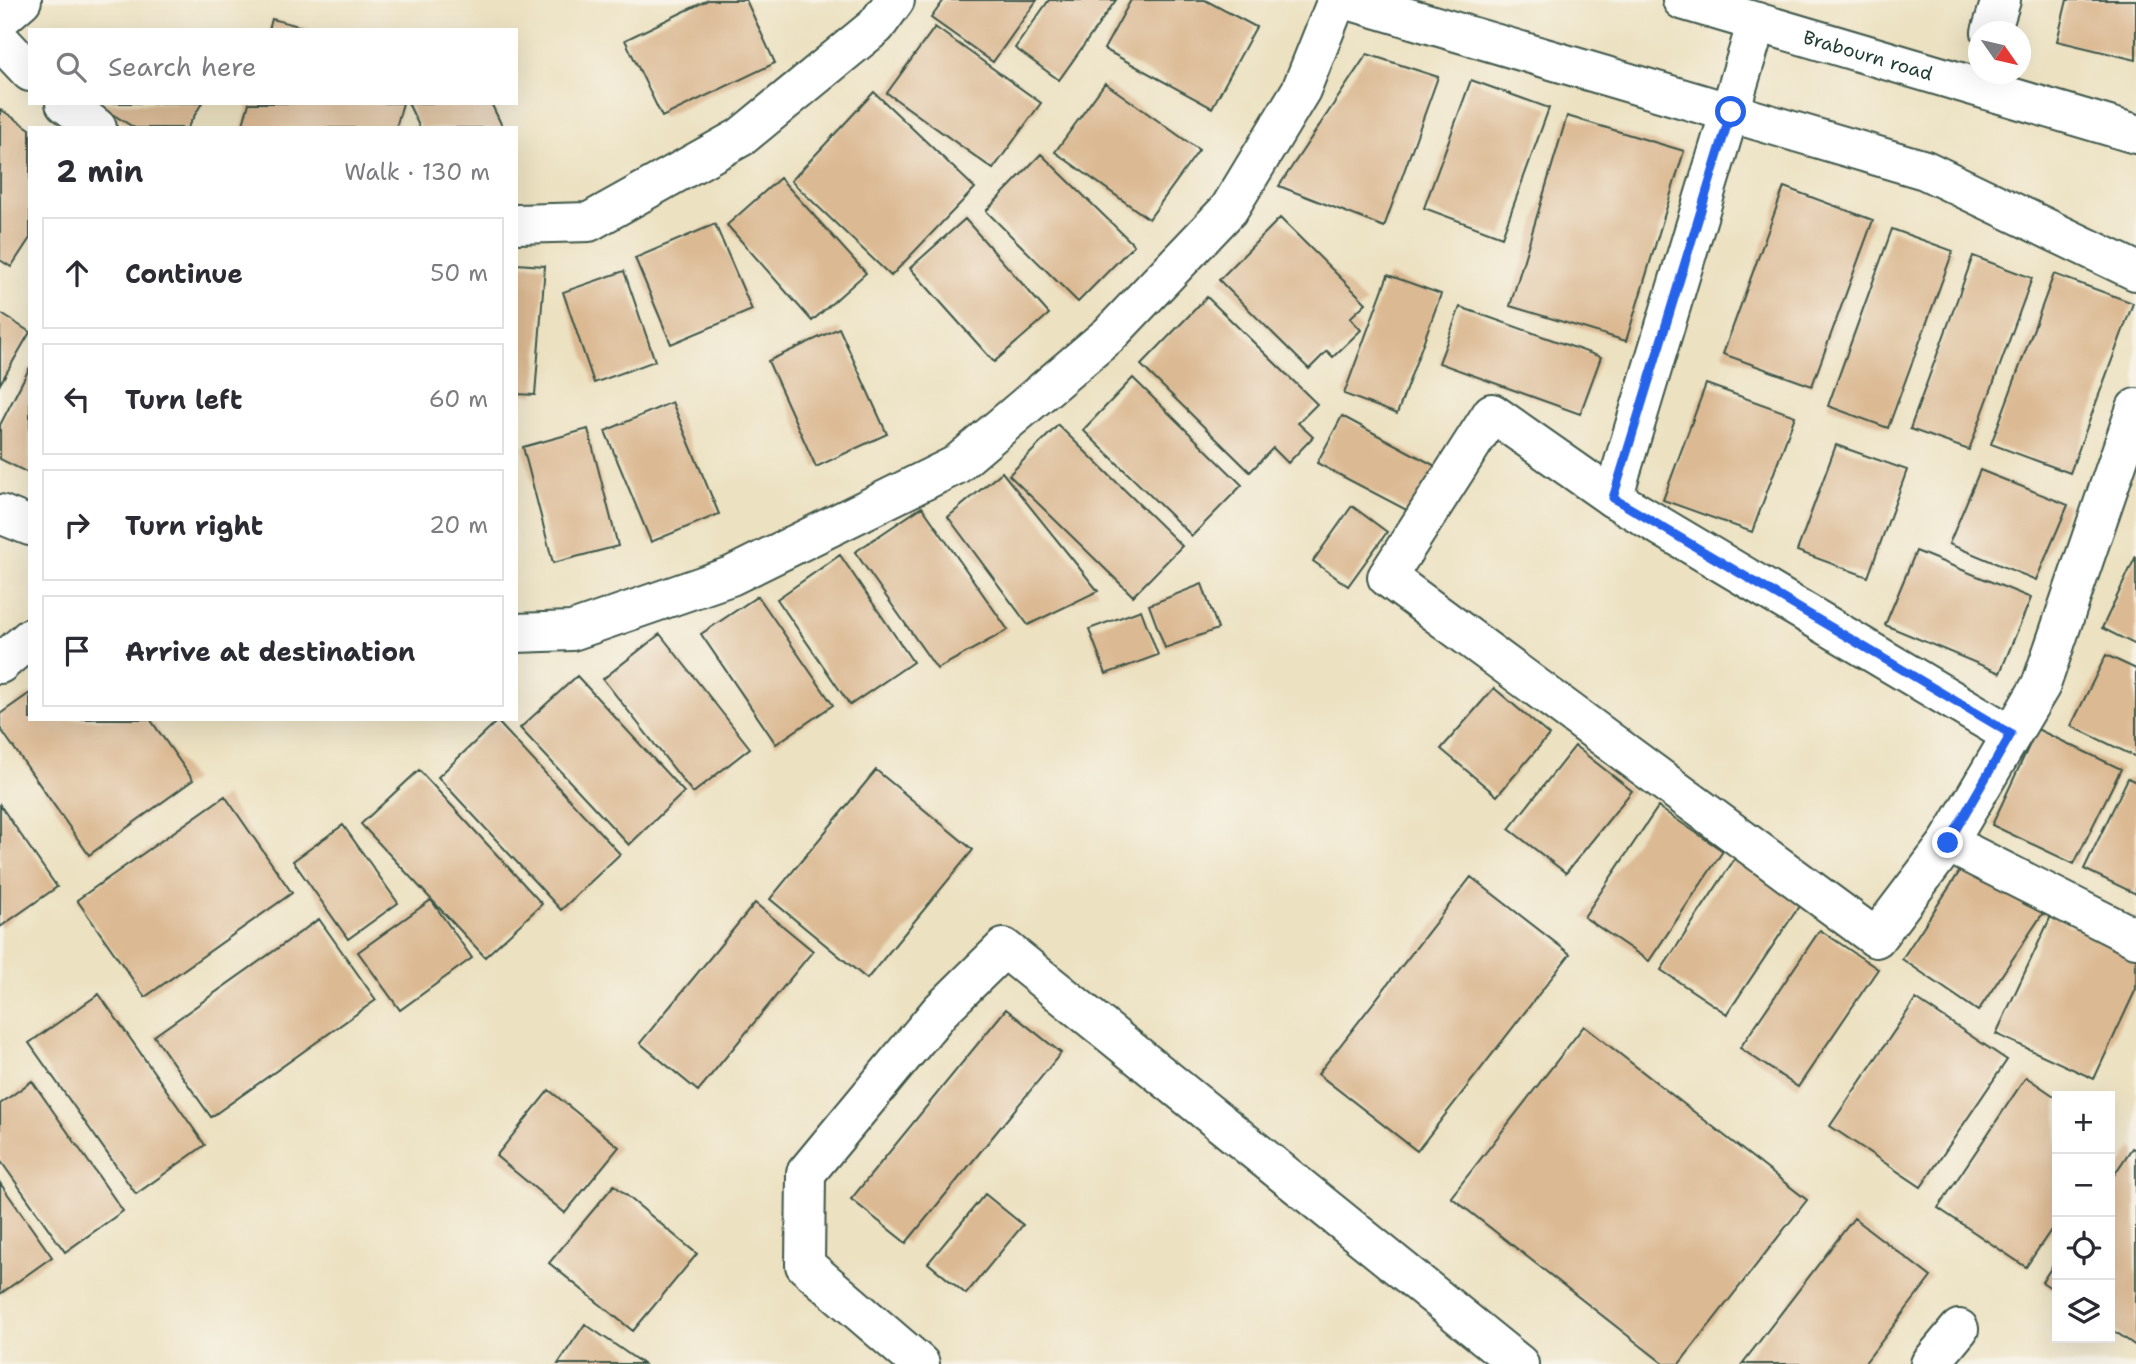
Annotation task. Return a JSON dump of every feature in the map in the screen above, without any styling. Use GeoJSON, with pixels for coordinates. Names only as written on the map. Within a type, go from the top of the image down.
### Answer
{"type":"FeatureCollection","features":[{"type":"Feature","properties":{"kind":"street"},"geometry":{"type":"LineString","coordinates":[[0,19],[22,0]]}},
{"type":"Feature","properties":{"kind":"street"},"geometry":{"type":"LineString","coordinates":[[518,224],[589,222],[741,137],[876,26],[895,0]]}},
{"type":"Feature","properties":{"kind":"street"},"geometry":{"type":"LineString","coordinates":[[518,633],[572,631],[731,576],[956,465],[1110,335],[1229,209],[1301,90],[1337,0]]}},
{"type":"Feature","properties":{"kind":"street"},"geometry":{"type":"LineString","coordinates":[[1348,0],[1925,170],[2136,271]]}},
{"type":"Feature","properties":{"kind":"street","name":"Brabourn road"},"geometry":{"type":"LineString","coordinates":[[1682,0],[1968,75]]}},
{"type":"Feature","properties":{"kind":"street"},"geometry":{"type":"LineString","coordinates":[[1994,21],[2001,0]]}},
{"type":"Feature","properties":{"kind":"street"},"geometry":{"type":"LineString","coordinates":[[1613,498],[1758,22]]}},
{"type":"Feature","properties":{"kind":"street"},"geometry":{"type":"LineString","coordinates":[[0,40],[28,70]]}},
{"type":"Feature","properties":{"kind":"street","name":"Brabourn road"},"geometry":{"type":"LineString","coordinates":[[1996,84],[2136,134]]}},
{"type":"Feature","properties":{"kind":"street"},"geometry":{"type":"LineString","coordinates":[[68,105],[94,126]]}},
{"type":"Feature","properties":{"kind":"street"},"geometry":{"type":"LineString","coordinates":[[2011,734],[1613,498],[1492,413],[1387,577],[1876,938],[1948,843],[2041,685],[2136,408]]}},
{"type":"Feature","properties":{"kind":"street"},"geometry":{"type":"LineString","coordinates":[[0,514],[28,525]]}},
{"type":"Feature","properties":{"kind":"street"},"geometry":{"type":"LineString","coordinates":[[0,664],[28,640]]}},
{"type":"Feature","properties":{"kind":"street"},"geometry":{"type":"LineString","coordinates":[[1948,843],[2136,938]]}},
{"type":"Feature","properties":{"kind":"street"},"geometry":{"type":"LineString","coordinates":[[920,1364],[805,1265],[806,1173],[940,1011],[1004,948],[1519,1364]]}},
{"type":"Feature","properties":{"kind":"street"},"geometry":{"type":"LineString","coordinates":[[1930,1364],[1959,1329]]}},
{"type":"Feature","properties":{"kind":"building"},"geometry":{"type":"Polygon","coordinates":[[[708,0],[746,0],[775,63],[662,117],[625,40],[708,0]]]}},
{"type":"Feature","properties":{"kind":"building"},"geometry":{"type":"Polygon","coordinates":[[[944,0],[1037,0],[993,62],[931,18],[944,0]]]}},
{"type":"Feature","properties":{"kind":"building"},"geometry":{"type":"Polygon","coordinates":[[[1049,0],[1116,0],[1059,80],[1015,48],[1049,0]]]}},
{"type":"Feature","properties":{"kind":"building"},"geometry":{"type":"Polygon","coordinates":[[[1131,0],[1205,0],[1256,27],[1212,108],[1104,49],[1131,0]]]}},
{"type":"Feature","properties":{"kind":"building"},"geometry":{"type":"Polygon","coordinates":[[[2067,0],[2136,0],[2136,60],[2057,41],[2067,0]]]}},
{"type":"Feature","properties":{"kind":"building"},"geometry":{"type":"Polygon","coordinates":[[[272,19],[306,28],[270,28],[272,19]]]}},
{"type":"Feature","properties":{"kind":"building"},"geometry":{"type":"Polygon","coordinates":[[[935,27],[1041,103],[993,169],[887,93],[935,27]]]}},
{"type":"Feature","properties":{"kind":"building"},"geometry":{"type":"Polygon","coordinates":[[[1367,54],[1438,77],[1384,227],[1279,186],[1367,54]]]}},
{"type":"Feature","properties":{"kind":"building"},"geometry":{"type":"Polygon","coordinates":[[[1471,80],[1549,108],[1502,237],[1424,208],[1471,80]]]}},
{"type":"Feature","properties":{"kind":"building"},"geometry":{"type":"Polygon","coordinates":[[[1105,83],[1199,150],[1149,219],[1055,152],[1105,83]]]}},
{"type":"Feature","properties":{"kind":"building"},"geometry":{"type":"Polygon","coordinates":[[[874,92],[975,188],[891,276],[791,181],[874,92]]]}},
{"type":"Feature","properties":{"kind":"building"},"geometry":{"type":"Polygon","coordinates":[[[97,105],[201,105],[188,126],[132,126],[97,105]]]}},
{"type":"Feature","properties":{"kind":"building"},"geometry":{"type":"Polygon","coordinates":[[[248,105],[402,105],[397,126],[243,126],[248,105]]]}},
{"type":"Feature","properties":{"kind":"building"},"geometry":{"type":"Polygon","coordinates":[[[409,105],[492,105],[502,126],[419,126],[409,105]]]}},
{"type":"Feature","properties":{"kind":"building"},"geometry":{"type":"Polygon","coordinates":[[[0,109],[28,128],[28,241],[11,267],[0,260],[0,109]]]}},
{"type":"Feature","properties":{"kind":"building"},"geometry":{"type":"Polygon","coordinates":[[[1567,116],[1684,151],[1626,341],[1510,306],[1567,116]]]}},
{"type":"Feature","properties":{"kind":"building"},"geometry":{"type":"Polygon","coordinates":[[[1041,154],[1134,245],[1078,302],[986,211],[1041,154]]]}},
{"type":"Feature","properties":{"kind":"building"},"geometry":{"type":"Polygon","coordinates":[[[780,178],[866,273],[812,321],[727,225],[780,178]]]}},
{"type":"Feature","properties":{"kind":"building"},"geometry":{"type":"Polygon","coordinates":[[[1784,187],[1873,220],[1812,386],[1723,354],[1784,187]]]}},
{"type":"Feature","properties":{"kind":"building"},"geometry":{"type":"Polygon","coordinates":[[[1280,218],[1366,303],[1350,318],[1361,330],[1333,357],[1327,351],[1309,369],[1219,280],[1280,218]]]}},
{"type":"Feature","properties":{"kind":"building"},"geometry":{"type":"Polygon","coordinates":[[[965,219],[1049,314],[994,362],[910,268],[965,219]]]}},
{"type":"Feature","properties":{"kind":"building"},"geometry":{"type":"Polygon","coordinates":[[[715,224],[752,310],[671,344],[635,258],[715,224]]]}},
{"type":"Feature","properties":{"kind":"building"},"geometry":{"type":"Polygon","coordinates":[[[1892,229],[1953,251],[1888,428],[1828,406],[1892,229]]]}},
{"type":"Feature","properties":{"kind":"building"},"geometry":{"type":"Polygon","coordinates":[[[1973,256],[2032,278],[1969,450],[1910,429],[1973,256]]]}},
{"type":"Feature","properties":{"kind":"building"},"geometry":{"type":"Polygon","coordinates":[[[518,264],[545,266],[535,395],[518,394],[518,264]]]}},
{"type":"Feature","properties":{"kind":"building"},"geometry":{"type":"Polygon","coordinates":[[[624,271],[655,361],[594,383],[563,292],[624,271]]]}},
{"type":"Feature","properties":{"kind":"building"},"geometry":{"type":"Polygon","coordinates":[[[2054,274],[2133,303],[2070,473],[1991,444],[2054,274]]]}},
{"type":"Feature","properties":{"kind":"building"},"geometry":{"type":"Polygon","coordinates":[[[1388,275],[1441,294],[1397,414],[1344,394],[1388,275]]]}},
{"type":"Feature","properties":{"kind":"building"},"geometry":{"type":"Polygon","coordinates":[[[1207,297],[1317,404],[1298,423],[1313,437],[1288,463],[1273,448],[1250,472],[1141,365],[1207,297]]]}},
{"type":"Feature","properties":{"kind":"building"},"geometry":{"type":"Polygon","coordinates":[[[1460,307],[1601,357],[1580,414],[1439,363],[1460,307]]]}},
{"type":"Feature","properties":{"kind":"building"},"geometry":{"type":"Polygon","coordinates":[[[0,313],[28,331],[28,335],[0,384],[0,313]]]}},
{"type":"Feature","properties":{"kind":"building"},"geometry":{"type":"Polygon","coordinates":[[[839,328],[887,434],[816,467],[768,361],[839,328]]]}},
{"type":"Feature","properties":{"kind":"building"},"geometry":{"type":"Polygon","coordinates":[[[28,371],[28,473],[0,459],[0,425],[28,371]]]}},
{"type":"Feature","properties":{"kind":"building"},"geometry":{"type":"Polygon","coordinates":[[[1133,378],[1242,485],[1192,536],[1083,430],[1133,378]]]}},
{"type":"Feature","properties":{"kind":"building"},"geometry":{"type":"Polygon","coordinates":[[[1706,384],[1795,416],[1752,532],[1663,500],[1706,384]]]}},
{"type":"Feature","properties":{"kind":"building"},"geometry":{"type":"Polygon","coordinates":[[[672,402],[719,514],[651,542],[605,431],[672,402]]]}},
{"type":"Feature","properties":{"kind":"building"},"geometry":{"type":"Polygon","coordinates":[[[1342,416],[1439,468],[1414,514],[1317,463],[1342,416]]]}},
{"type":"Feature","properties":{"kind":"building"},"geometry":{"type":"Polygon","coordinates":[[[1058,425],[1182,546],[1133,596],[1009,475],[1058,425]]]}},
{"type":"Feature","properties":{"kind":"building"},"geometry":{"type":"Polygon","coordinates":[[[588,429],[618,546],[553,563],[523,447],[588,429]]]}},
{"type":"Feature","properties":{"kind":"building"},"geometry":{"type":"Polygon","coordinates":[[[1836,445],[1907,470],[1868,577],[1797,551],[1836,445]]]}},
{"type":"Feature","properties":{"kind":"building"},"geometry":{"type":"Polygon","coordinates":[[[1980,470],[2068,505],[2036,580],[1949,544],[1980,470]]]}},
{"type":"Feature","properties":{"kind":"building"},"geometry":{"type":"Polygon","coordinates":[[[1002,472],[1098,591],[1028,625],[948,517],[1002,472]]]}},
{"type":"Feature","properties":{"kind":"building"},"geometry":{"type":"Polygon","coordinates":[[[1352,506],[1387,532],[1348,586],[1313,561],[1352,506]]]}},
{"type":"Feature","properties":{"kind":"building"},"geometry":{"type":"Polygon","coordinates":[[[922,507],[1008,630],[937,669],[855,552],[922,507]]]}},
{"type":"Feature","properties":{"kind":"building"},"geometry":{"type":"Polygon","coordinates":[[[1916,551],[2031,598],[2000,673],[1885,625],[1916,551]]]}},
{"type":"Feature","properties":{"kind":"building"},"geometry":{"type":"Polygon","coordinates":[[[840,555],[913,662],[850,705],[777,599],[840,555]]]}},
{"type":"Feature","properties":{"kind":"building"},"geometry":{"type":"Polygon","coordinates":[[[2136,556],[2136,645],[2102,628],[2136,556]]]}},
{"type":"Feature","properties":{"kind":"building"},"geometry":{"type":"Polygon","coordinates":[[[1202,584],[1218,629],[1165,648],[1149,605],[1202,584]]]}},
{"type":"Feature","properties":{"kind":"building"},"geometry":{"type":"Polygon","coordinates":[[[758,596],[833,705],[776,744],[701,634],[758,596]]]}},
{"type":"Feature","properties":{"kind":"building"},"geometry":{"type":"Polygon","coordinates":[[[1141,610],[1158,655],[1106,674],[1089,629],[1141,610]]]}},
{"type":"Feature","properties":{"kind":"building"},"geometry":{"type":"Polygon","coordinates":[[[660,634],[750,748],[693,793],[603,679],[660,634]]]}},
{"type":"Feature","properties":{"kind":"building"},"geometry":{"type":"Polygon","coordinates":[[[2106,655],[2136,669],[2136,757],[2071,726],[2106,655]]]}},
{"type":"Feature","properties":{"kind":"building"},"geometry":{"type":"Polygon","coordinates":[[[577,676],[684,792],[629,845],[520,728],[577,676]]]}},
{"type":"Feature","properties":{"kind":"building"},"geometry":{"type":"Polygon","coordinates":[[[1494,688],[1549,735],[1497,796],[1441,749],[1494,688]]]}},
{"type":"Feature","properties":{"kind":"building"},"geometry":{"type":"Polygon","coordinates":[[[28,694],[28,721],[151,721],[193,780],[89,855],[0,728],[0,714],[28,694]]]}},
{"type":"Feature","properties":{"kind":"building"},"geometry":{"type":"Polygon","coordinates":[[[497,721],[620,854],[561,910],[438,777],[497,721]]]}},
{"type":"Feature","properties":{"kind":"building"},"geometry":{"type":"Polygon","coordinates":[[[2037,729],[2121,769],[2074,864],[1992,825],[2037,729]]]}},
{"type":"Feature","properties":{"kind":"building"},"geometry":{"type":"Polygon","coordinates":[[[1575,746],[1632,791],[1566,873],[1509,829],[1575,746]]]}},
{"type":"Feature","properties":{"kind":"building"},"geometry":{"type":"Polygon","coordinates":[[[419,770],[542,904],[485,957],[361,824],[419,770]]]}},
{"type":"Feature","properties":{"kind":"building"},"geometry":{"type":"Polygon","coordinates":[[[876,770],[973,850],[867,979],[770,899],[876,770]]]}},
{"type":"Feature","properties":{"kind":"building"},"geometry":{"type":"Polygon","coordinates":[[[2128,778],[2136,782],[2136,894],[2084,869],[2128,778]]]}},
{"type":"Feature","properties":{"kind":"building"},"geometry":{"type":"Polygon","coordinates":[[[225,796],[292,893],[145,997],[77,900],[225,796]]]}},
{"type":"Feature","properties":{"kind":"building"},"geometry":{"type":"Polygon","coordinates":[[[0,805],[57,887],[0,927],[0,805]]]}},
{"type":"Feature","properties":{"kind":"building"},"geometry":{"type":"Polygon","coordinates":[[[1658,807],[1723,851],[1649,961],[1584,917],[1658,807]]]}},
{"type":"Feature","properties":{"kind":"building"},"geometry":{"type":"Polygon","coordinates":[[[343,825],[398,903],[348,939],[293,861],[343,825]]]}},
{"type":"Feature","properties":{"kind":"building"},"geometry":{"type":"Polygon","coordinates":[[[1738,854],[1804,899],[1727,1014],[1661,970],[1738,854]]]}},
{"type":"Feature","properties":{"kind":"building"},"geometry":{"type":"Polygon","coordinates":[[[1968,859],[2045,910],[1978,1011],[1902,959],[1968,859]]]}},
{"type":"Feature","properties":{"kind":"building"},"geometry":{"type":"Polygon","coordinates":[[[1471,877],[1570,954],[1417,1151],[1318,1074],[1471,877]]]}},
{"type":"Feature","properties":{"kind":"building"},"geometry":{"type":"Polygon","coordinates":[[[431,900],[472,958],[400,1010],[358,952],[431,900]]]}},
{"type":"Feature","properties":{"kind":"building"},"geometry":{"type":"Polygon","coordinates":[[[755,903],[813,951],[698,1091],[640,1043],[755,903]]]}},
{"type":"Feature","properties":{"kind":"building"},"geometry":{"type":"Polygon","coordinates":[[[2051,916],[2136,957],[2136,989],[2094,1079],[1996,1034],[2051,916]]]}},
{"type":"Feature","properties":{"kind":"building"},"geometry":{"type":"Polygon","coordinates":[[[319,919],[376,1000],[211,1117],[154,1036],[319,919]]]}},
{"type":"Feature","properties":{"kind":"building"},"geometry":{"type":"Polygon","coordinates":[[[1820,930],[1878,969],[1798,1087],[1740,1048],[1820,930]]]}},
{"type":"Feature","properties":{"kind":"building"},"geometry":{"type":"Polygon","coordinates":[[[99,994],[205,1145],[136,1194],[29,1043],[99,994]]]}},
{"type":"Feature","properties":{"kind":"building"},"geometry":{"type":"Polygon","coordinates":[[[1916,999],[2007,1060],[1921,1187],[1830,1126],[1916,999]]]}},
{"type":"Feature","properties":{"kind":"building"},"geometry":{"type":"Polygon","coordinates":[[[1006,1009],[1061,1053],[906,1243],[851,1199],[1006,1009]]]}},
{"type":"Feature","properties":{"kind":"building"},"geometry":{"type":"Polygon","coordinates":[[[1584,1026],[1807,1200],[1679,1364],[1664,1364],[1451,1197],[1584,1026]]]}},
{"type":"Feature","properties":{"kind":"building"},"geometry":{"type":"Polygon","coordinates":[[[2026,1077],[2052,1095],[2052,1228],[2026,1267],[1938,1208],[2026,1077]]]}},
{"type":"Feature","properties":{"kind":"building"},"geometry":{"type":"Polygon","coordinates":[[[32,1081],[123,1211],[65,1252],[0,1160],[0,1104],[32,1081]]]}},
{"type":"Feature","properties":{"kind":"building"},"geometry":{"type":"Polygon","coordinates":[[[549,1090],[619,1147],[565,1213],[496,1156],[549,1090]]]}},
{"type":"Feature","properties":{"kind":"building"},"geometry":{"type":"Polygon","coordinates":[[[2132,1148],[2136,1150],[2136,1346],[2115,1331],[2115,1174],[2132,1148]]]}},
{"type":"Feature","properties":{"kind":"building"},"geometry":{"type":"Polygon","coordinates":[[[0,1183],[52,1257],[0,1294],[0,1183]]]}},
{"type":"Feature","properties":{"kind":"building"},"geometry":{"type":"Polygon","coordinates":[[[614,1185],[697,1254],[633,1331],[549,1263],[614,1185]]]}},
{"type":"Feature","properties":{"kind":"building"},"geometry":{"type":"Polygon","coordinates":[[[985,1194],[1023,1225],[966,1294],[928,1263],[985,1194]]]}},
{"type":"Feature","properties":{"kind":"building"},"geometry":{"type":"Polygon","coordinates":[[[1854,1218],[1931,1277],[1864,1364],[1742,1364],[1854,1218]]]}},
{"type":"Feature","properties":{"kind":"building"},"geometry":{"type":"Polygon","coordinates":[[[2052,1267],[2052,1289],[2042,1282],[2052,1267]]]}},
{"type":"Feature","properties":{"kind":"building"},"geometry":{"type":"Polygon","coordinates":[[[585,1324],[643,1364],[558,1364],[585,1324]]]}},
{"type":"Feature","properties":{"kind":"route"},"geometry":{"type":"LineString","coordinates":[[1731,112],[1613,498],[2011,734],[1948,843]]}}]}
